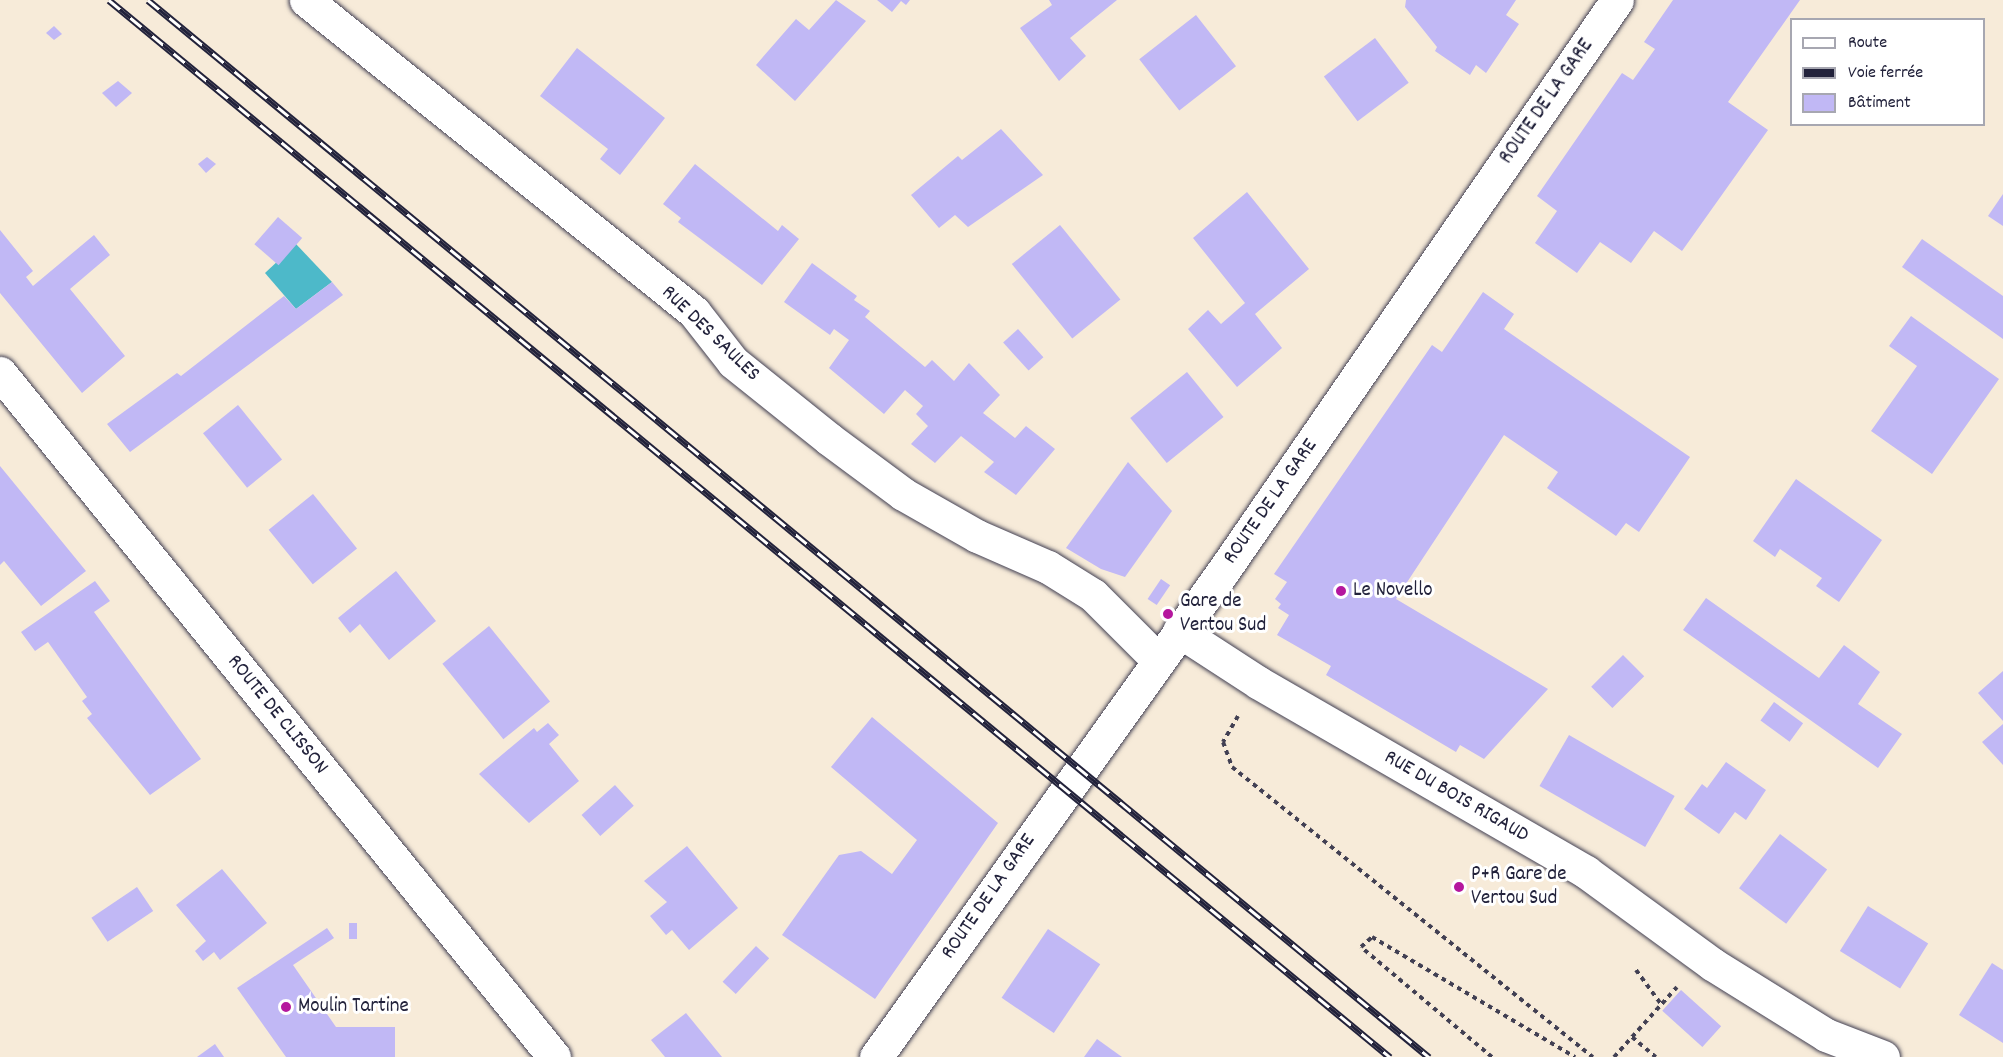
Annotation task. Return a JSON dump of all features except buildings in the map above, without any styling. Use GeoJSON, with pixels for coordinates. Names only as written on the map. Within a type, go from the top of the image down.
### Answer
{"type":"FeatureCollection","features":[{"type":"Feature","properties":{"kind":"main road","name":"RUE DES SAULES"},"geometry":{"type":"LineString","coordinates":[[306,0],[694,312],[734,362],[903,494],[977,536],[1048,567],[1093,595],[1159,661]]}},
{"type":"Feature","properties":{"kind":"main road","name":"ROUTE DE LA GARE"},"geometry":{"type":"LineString","coordinates":[[876,1057],[1159,661],[1617,0]]}},
{"type":"Feature","properties":{"kind":"main road","name":"ROUTE DE CLISSON"},"geometry":{"type":"LineString","coordinates":[[0,373],[554,1057]]}},
{"type":"Feature","properties":{"kind":"main road","name":"RUE DU BOIS RIGAUD"},"geometry":{"type":"LineString","coordinates":[[1179,631],[1259,683],[1586,873],[1713,964],[1826,1035],[1883,1057]]}},
{"type":"Feature","properties":{"kind":"path"},"geometry":{"type":"LineString","coordinates":[[1259,683],[1222,742],[1232,767],[1593,1057]]}},
{"type":"Feature","properties":{"kind":"path"},"geometry":{"type":"LineString","coordinates":[[1492,1057],[1361,947],[1372,937],[1575,1057]]}},
{"type":"Feature","properties":{"kind":"path"},"geometry":{"type":"LineString","coordinates":[[1636,970],[1661,1004]]}},
{"type":"Feature","properties":{"kind":"path"},"geometry":{"type":"LineString","coordinates":[[1614,1057],[1679,985],[1688,988]]}},
{"type":"Feature","properties":{"kind":"path"},"geometry":{"type":"LineString","coordinates":[[1632,1037],[1656,1057]]}},
{"type":"Feature","properties":{"kind":"water"},"geometry":{"type":"Polygon","coordinates":[[[296,244],[332,282],[296,309],[265,273],[296,244]]]}},
{"type":"Feature","properties":{"kind":"railway"},"geometry":{"type":"LineString","coordinates":[[109,0],[1390,1057]]}},
{"type":"Feature","properties":{"kind":"railway"},"geometry":{"type":"LineString","coordinates":[[148,0],[1429,1057]]}},
{"type":"Feature","properties":{"kind":"place","name":"Le Novello"},"geometry":{"type":"Point","coordinates":[1341,591]}},
{"type":"Feature","properties":{"kind":"place","name":"Gare de Vertou Sud"},"geometry":{"type":"Point","coordinates":[1168,614]}},
{"type":"Feature","properties":{"kind":"place","name":"P+R Gare de Vertou Sud"},"geometry":{"type":"Point","coordinates":[1459,887]}},
{"type":"Feature","properties":{"kind":"place","name":"Moulin Tartine"},"geometry":{"type":"Point","coordinates":[286,1007]}}]}
